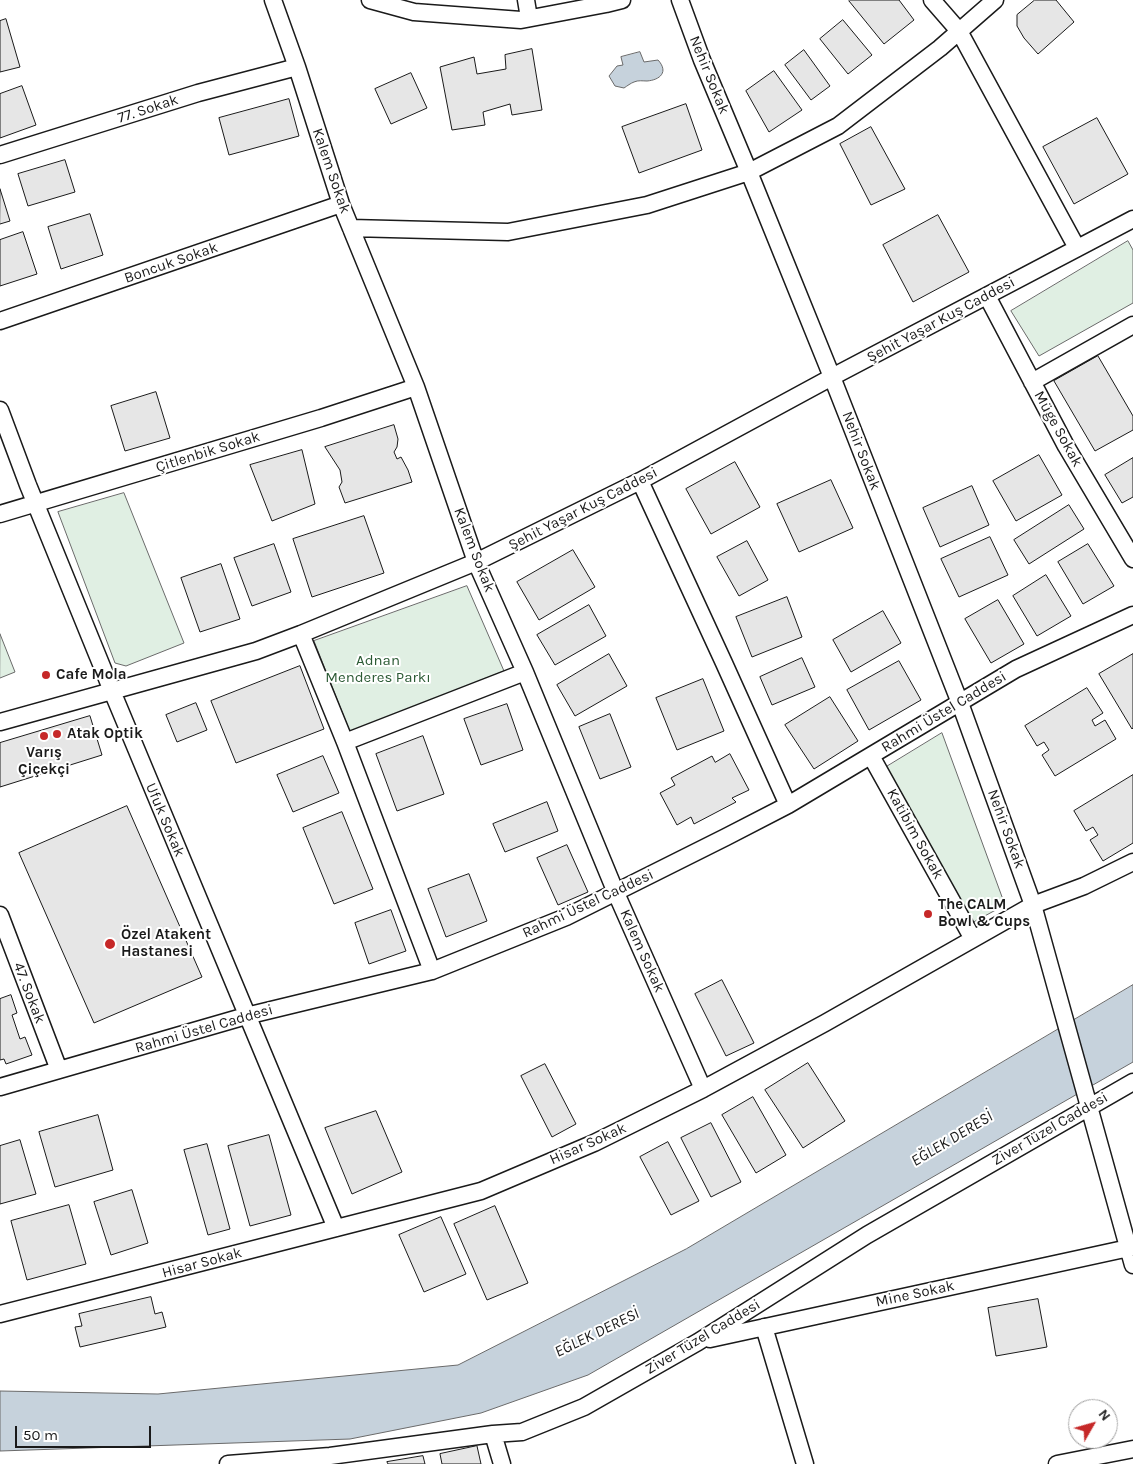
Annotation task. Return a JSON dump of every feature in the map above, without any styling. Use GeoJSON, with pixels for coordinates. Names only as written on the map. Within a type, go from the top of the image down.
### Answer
{"type":"FeatureCollection","features":[{"type":"Feature","properties":{"kind":"street","name":"Kalem Sokak"},"geometry":{"type":"LineString","coordinates":[[273,0],[297,67],[341,204],[416,387],[476,562],[525,672],[616,893],[703,1089]]}},
{"type":"Feature","properties":{"kind":"street"},"geometry":{"type":"LineString","coordinates":[[370,0],[414,12],[521,20],[622,0]]}},
{"type":"Feature","properties":{"kind":"street"},"geometry":{"type":"LineString","coordinates":[[526,0],[528,18]]}},
{"type":"Feature","properties":{"kind":"street","name":"Nehir Sokak"},"geometry":{"type":"LineString","coordinates":[[680,0],[702,60],[832,377],[960,703],[1033,905],[1131,1248],[1133,1265]]}},
{"type":"Feature","properties":{"kind":"street"},"geometry":{"type":"LineString","coordinates":[[932,0],[960,31],[1077,248]]}},
{"type":"Feature","properties":{"kind":"street"},"geometry":{"type":"LineString","coordinates":[[351,228],[508,232],[647,204],[749,172],[838,126],[940,48],[995,0]]}},
{"type":"Feature","properties":{"kind":"street","name":"77. Sokak"},"geometry":{"type":"LineString","coordinates":[[0,155],[198,93],[297,67]]}},
{"type":"Feature","properties":{"kind":"street","name":"Boncuk Sokak"},"geometry":{"type":"LineString","coordinates":[[0,321],[341,204]]}},
{"type":"Feature","properties":{"kind":"street","name":"Şehit Yaşar Kuş Caddesi"},"geometry":{"type":"LineString","coordinates":[[0,722],[256,651],[476,562],[640,481],[1133,218]]}},
{"type":"Feature","properties":{"kind":"street","name":"Müge Sokak"},"geometry":{"type":"LineString","coordinates":[[987,296],[1066,446],[1133,559]]}},
{"type":"Feature","properties":{"kind":"street"},"geometry":{"type":"LineString","coordinates":[[1032,382],[1133,326]]}},
{"type":"Feature","properties":{"kind":"street","name":"Çitlenbik Sokak"},"geometry":{"type":"LineString","coordinates":[[0,514],[321,418],[416,387]]}},
{"type":"Feature","properties":{"kind":"street","name":"Ufuk Sokak"},"geometry":{"type":"LineString","coordinates":[[0,410],[112,691],[336,1228]]}},
{"type":"Feature","properties":{"kind":"street"},"geometry":{"type":"LineString","coordinates":[[640,481],[788,805]]}},
{"type":"Feature","properties":{"kind":"street","name":"Rahmi Üstel Caddesi"},"geometry":{"type":"LineString","coordinates":[[0,1087],[246,1016],[432,971],[566,917],[726,838],[788,805],[1016,669],[1133,615]]}},
{"type":"Feature","properties":{"kind":"street"},"geometry":{"type":"LineString","coordinates":[[301,634],[345,742],[432,971]]}},
{"type":"Feature","properties":{"kind":"street"},"geometry":{"type":"LineString","coordinates":[[345,742],[525,672]]}},
{"type":"Feature","properties":{"kind":"street","name":"Katibim Sokak"},"geometry":{"type":"LineString","coordinates":[[871,756],[973,939]]}},
{"type":"Feature","properties":{"kind":"street","name":"Hisar Sokak"},"geometry":{"type":"LineString","coordinates":[[0,1314],[481,1191],[594,1143],[703,1089],[825,1024],[1033,905],[1084,886],[1133,862]]}},
{"type":"Feature","properties":{"kind":"street","name":"47. Sokak"},"geometry":{"type":"LineString","coordinates":[[0,915],[59,1070]]}},
{"type":"Feature","properties":{"kind":"street","name":"Ziver Tüzel Caddesi"},"geometry":{"type":"LineString","coordinates":[[228,1464],[330,1456],[522,1432],[584,1407],[698,1342],[867,1235],[1088,1102],[1133,1082]]}},
{"type":"Feature","properties":{"kind":"street","name":"Mine Sokak"},"geometry":{"type":"LineString","coordinates":[[698,1342],[1131,1248]]}},
{"type":"Feature","properties":{"kind":"street"},"geometry":{"type":"LineString","coordinates":[[764,1327],[805,1464]]}},
{"type":"Feature","properties":{"kind":"street"},"geometry":{"type":"LineString","coordinates":[[494,1434],[502,1464]]}},
{"type":"Feature","properties":{"kind":"street"},"geometry":{"type":"LineString","coordinates":[[1058,1464],[1133,1449]]}},
{"type":"Feature","properties":{"kind":"green space"},"geometry":{"type":"Polygon","coordinates":[[[1128,241],[1133,250],[1133,303],[1039,356],[1011,311],[1128,241]]]}},
{"type":"Feature","properties":{"kind":"green space"},"geometry":{"type":"Polygon","coordinates":[[[124,493],[184,643],[126,666],[115,663],[58,512],[124,493]]]}},
{"type":"Feature","properties":{"kind":"green space","name":"Adnan Menderes Parkı"},"geometry":{"type":"Polygon","coordinates":[[[467,586],[504,671],[350,732],[314,641],[467,586]]]}},
{"type":"Feature","properties":{"kind":"green space"},"geometry":{"type":"Polygon","coordinates":[[[0,634],[15,672],[0,678],[0,634]]]}},
{"type":"Feature","properties":{"kind":"green space"},"geometry":{"type":"Polygon","coordinates":[[[942,733],[1005,905],[968,925],[883,769],[942,733]]]}},
{"type":"Feature","properties":{"kind":"water"},"geometry":{"type":"Polygon","coordinates":[[[640,52],[644,62],[658,60],[663,68],[662,75],[652,80],[636,81],[624,88],[615,86],[609,76],[617,66],[623,65],[621,57],[640,52]]]}},
{"type":"Feature","properties":{"kind":"water","name":"EĞLEK DERESİ"},"geometry":{"type":"Polygon","coordinates":[[[1133,985],[1133,1062],[588,1375],[481,1413],[350,1439],[0,1451],[0,1391],[158,1394],[458,1365],[686,1249],[1133,985]]]}},
{"type":"Feature","properties":{"kind":"building"},"geometry":{"type":"Polygon","coordinates":[[[850,0],[899,0],[914,20],[884,44],[850,0]]]}},
{"type":"Feature","properties":{"kind":"building"},"geometry":{"type":"Polygon","coordinates":[[[1035,0],[1056,0],[1074,22],[1038,54],[1024,38],[1017,26],[1017,15],[1035,0]]]}},
{"type":"Feature","properties":{"kind":"building"},"geometry":{"type":"Polygon","coordinates":[[[6,19],[20,67],[0,72],[0,21],[6,19]]]}},
{"type":"Feature","properties":{"kind":"building"},"geometry":{"type":"Polygon","coordinates":[[[843,20],[872,55],[848,74],[820,39],[843,20]]]}},
{"type":"Feature","properties":{"kind":"building"},"geometry":{"type":"Polygon","coordinates":[[[532,49],[542,110],[512,115],[510,104],[483,112],[485,125],[452,130],[440,67],[474,57],[477,74],[506,69],[505,55],[532,49]]]}},
{"type":"Feature","properties":{"kind":"building"},"geometry":{"type":"Polygon","coordinates":[[[804,50],[830,86],[811,100],[785,65],[804,50]]]}},
{"type":"Feature","properties":{"kind":"building"},"geometry":{"type":"Polygon","coordinates":[[[774,71],[802,110],[769,132],[746,91],[774,71]]]}},
{"type":"Feature","properties":{"kind":"building"},"geometry":{"type":"Polygon","coordinates":[[[411,73],[427,108],[391,124],[375,89],[411,73]]]}},
{"type":"Feature","properties":{"kind":"building"},"geometry":{"type":"Polygon","coordinates":[[[22,86],[36,125],[0,138],[0,94],[22,86]]]}},
{"type":"Feature","properties":{"kind":"building"},"geometry":{"type":"Polygon","coordinates":[[[289,99],[299,136],[229,155],[219,118],[289,99]]]}},
{"type":"Feature","properties":{"kind":"building"},"geometry":{"type":"Polygon","coordinates":[[[686,104],[702,150],[639,173],[622,127],[686,104]]]}},
{"type":"Feature","properties":{"kind":"building"},"geometry":{"type":"Polygon","coordinates":[[[1097,118],[1128,174],[1074,204],[1043,147],[1097,118]]]}},
{"type":"Feature","properties":{"kind":"building"},"geometry":{"type":"Polygon","coordinates":[[[871,127],[905,189],[871,205],[840,144],[871,127]]]}},
{"type":"Feature","properties":{"kind":"building"},"geometry":{"type":"Polygon","coordinates":[[[65,160],[75,192],[28,206],[18,174],[65,160]]]}},
{"type":"Feature","properties":{"kind":"building"},"geometry":{"type":"Polygon","coordinates":[[[0,189],[10,221],[0,224],[0,189]]]}},
{"type":"Feature","properties":{"kind":"building"},"geometry":{"type":"Polygon","coordinates":[[[90,214],[103,255],[61,269],[48,227],[90,214]]]}},
{"type":"Feature","properties":{"kind":"building"},"geometry":{"type":"Polygon","coordinates":[[[938,215],[969,272],[913,302],[883,245],[938,215]]]}},
{"type":"Feature","properties":{"kind":"building"},"geometry":{"type":"Polygon","coordinates":[[[23,232],[37,274],[0,286],[0,240],[23,232]]]}},
{"type":"Feature","properties":{"kind":"building"},"geometry":{"type":"Polygon","coordinates":[[[1098,356],[1133,416],[1133,430],[1095,451],[1054,381],[1098,356]]]}},
{"type":"Feature","properties":{"kind":"building"},"geometry":{"type":"Polygon","coordinates":[[[156,392],[170,438],[125,451],[111,406],[156,392]]]}},
{"type":"Feature","properties":{"kind":"building"},"geometry":{"type":"Polygon","coordinates":[[[394,425],[398,439],[394,452],[397,459],[401,457],[412,482],[345,503],[339,487],[342,482],[340,470],[325,447],[394,425]]]}},
{"type":"Feature","properties":{"kind":"building"},"geometry":{"type":"Polygon","coordinates":[[[302,450],[315,504],[272,521],[250,465],[302,450]]]}},
{"type":"Feature","properties":{"kind":"building"},"geometry":{"type":"Polygon","coordinates":[[[1039,455],[1062,495],[1016,521],[993,481],[1039,455]]]}},
{"type":"Feature","properties":{"kind":"building"},"geometry":{"type":"Polygon","coordinates":[[[1133,458],[1133,497],[1122,503],[1105,475],[1133,458]]]}},
{"type":"Feature","properties":{"kind":"building"},"geometry":{"type":"Polygon","coordinates":[[[735,462],[760,507],[711,534],[686,489],[735,462]]]}},
{"type":"Feature","properties":{"kind":"building"},"geometry":{"type":"Polygon","coordinates":[[[831,480],[853,528],[799,552],[777,504],[831,480]]]}},
{"type":"Feature","properties":{"kind":"building"},"geometry":{"type":"Polygon","coordinates":[[[972,486],[989,525],[940,547],[923,508],[972,486]]]}},
{"type":"Feature","properties":{"kind":"building"},"geometry":{"type":"Polygon","coordinates":[[[1069,505],[1084,529],[1029,564],[1014,540],[1069,505]]]}},
{"type":"Feature","properties":{"kind":"building"},"geometry":{"type":"Polygon","coordinates":[[[364,516],[384,573],[312,597],[293,539],[364,516]]]}},
{"type":"Feature","properties":{"kind":"building"},"geometry":{"type":"Polygon","coordinates":[[[990,537],[1008,575],[959,597],[941,559],[990,537]]]}},
{"type":"Feature","properties":{"kind":"building"},"geometry":{"type":"Polygon","coordinates":[[[747,541],[768,580],[739,596],[717,557],[747,541]]]}},
{"type":"Feature","properties":{"kind":"building"},"geometry":{"type":"Polygon","coordinates":[[[274,544],[291,592],[252,606],[234,558],[274,544]]]}},
{"type":"Feature","properties":{"kind":"building"},"geometry":{"type":"Polygon","coordinates":[[[1088,544],[1114,586],[1083,604],[1058,562],[1088,544]]]}},
{"type":"Feature","properties":{"kind":"building"},"geometry":{"type":"Polygon","coordinates":[[[573,550],[595,587],[539,620],[517,582],[573,550]]]}},
{"type":"Feature","properties":{"kind":"building"},"geometry":{"type":"Polygon","coordinates":[[[221,564],[240,619],[200,632],[181,578],[221,564]]]}},
{"type":"Feature","properties":{"kind":"building"},"geometry":{"type":"Polygon","coordinates":[[[1046,575],[1071,616],[1037,636],[1013,596],[1046,575]]]}},
{"type":"Feature","properties":{"kind":"building"},"geometry":{"type":"Polygon","coordinates":[[[787,597],[802,637],[752,657],[736,617],[787,597]]]}},
{"type":"Feature","properties":{"kind":"building"},"geometry":{"type":"Polygon","coordinates":[[[998,600],[1024,644],[991,663],[965,619],[998,600]]]}},
{"type":"Feature","properties":{"kind":"building"},"geometry":{"type":"Polygon","coordinates":[[[589,605],[606,636],[555,665],[537,635],[589,605]]]}},
{"type":"Feature","properties":{"kind":"building"},"geometry":{"type":"Polygon","coordinates":[[[883,611],[901,643],[851,672],[833,640],[883,611]]]}},
{"type":"Feature","properties":{"kind":"building"},"geometry":{"type":"Polygon","coordinates":[[[609,654],[627,686],[575,716],[557,685],[609,654]]]}},
{"type":"Feature","properties":{"kind":"building"},"geometry":{"type":"Polygon","coordinates":[[[1133,654],[1133,728],[1132,729],[1099,674],[1133,654]]]}},
{"type":"Feature","properties":{"kind":"building"},"geometry":{"type":"Polygon","coordinates":[[[802,658],[815,687],[772,705],[760,677],[802,658]]]}},
{"type":"Feature","properties":{"kind":"building"},"geometry":{"type":"Polygon","coordinates":[[[899,661],[921,700],[869,730],[847,690],[899,661]]]}},
{"type":"Feature","properties":{"kind":"building"},"geometry":{"type":"Polygon","coordinates":[[[300,666],[324,729],[236,763],[211,701],[300,666]]]}},
{"type":"Feature","properties":{"kind":"building"},"geometry":{"type":"Polygon","coordinates":[[[703,679],[724,731],[677,750],[656,698],[703,679]]]}},
{"type":"Feature","properties":{"kind":"building"},"geometry":{"type":"Polygon","coordinates":[[[1087,688],[1103,713],[1092,720],[1095,726],[1105,720],[1116,739],[1055,776],[1042,755],[1049,750],[1044,742],[1037,746],[1025,726],[1087,688]]]}},
{"type":"Feature","properties":{"kind":"building"},"geometry":{"type":"Polygon","coordinates":[[[830,697],[858,741],[814,769],[785,725],[830,697]]]}},
{"type":"Feature","properties":{"kind":"building"},"geometry":{"type":"Polygon","coordinates":[[[196,703],[207,730],[177,742],[166,715],[196,703]]]}},
{"type":"Feature","properties":{"kind":"building"},"geometry":{"type":"Polygon","coordinates":[[[507,704],[523,750],[481,765],[464,719],[507,704]]]}},
{"type":"Feature","properties":{"kind":"building"},"geometry":{"type":"Polygon","coordinates":[[[610,714],[631,767],[600,779],[579,727],[610,714]]]}},
{"type":"Feature","properties":{"kind":"building"},"geometry":{"type":"Polygon","coordinates":[[[90,716],[102,755],[0,787],[0,743],[90,716]]]}},
{"type":"Feature","properties":{"kind":"building"},"geometry":{"type":"Polygon","coordinates":[[[423,736],[444,794],[397,811],[376,754],[423,736]]]}},
{"type":"Feature","properties":{"kind":"building"},"geometry":{"type":"Polygon","coordinates":[[[730,754],[749,790],[732,798],[736,802],[694,824],[691,817],[677,825],[660,793],[675,785],[671,778],[712,756],[715,762],[730,754]]]}},
{"type":"Feature","properties":{"kind":"building"},"geometry":{"type":"Polygon","coordinates":[[[323,756],[339,793],[293,812],[277,775],[323,756]]]}},
{"type":"Feature","properties":{"kind":"building"},"geometry":{"type":"Polygon","coordinates":[[[1133,775],[1133,843],[1103,861],[1090,840],[1098,835],[1093,827],[1086,831],[1074,811],[1133,775]]]}},
{"type":"Feature","properties":{"kind":"building"},"geometry":{"type":"Polygon","coordinates":[[[547,802],[558,831],[505,852],[493,824],[547,802]]]}},
{"type":"Feature","properties":{"kind":"building"},"geometry":{"type":"Polygon","coordinates":[[[127,806],[202,977],[94,1023],[19,853],[127,806]]]}},
{"type":"Feature","properties":{"kind":"building"},"geometry":{"type":"Polygon","coordinates":[[[342,812],[373,889],[334,904],[303,828],[342,812]]]}},
{"type":"Feature","properties":{"kind":"building"},"geometry":{"type":"Polygon","coordinates":[[[567,845],[588,892],[558,905],[537,858],[567,845]]]}},
{"type":"Feature","properties":{"kind":"building"},"geometry":{"type":"Polygon","coordinates":[[[469,874],[487,921],[446,937],[428,889],[469,874]]]}},
{"type":"Feature","properties":{"kind":"building"},"geometry":{"type":"Polygon","coordinates":[[[391,910],[406,951],[369,964],[355,923],[391,910]]]}},
{"type":"Feature","properties":{"kind":"building"},"geometry":{"type":"Polygon","coordinates":[[[722,980],[754,1043],[726,1056],[695,994],[722,980]]]}},
{"type":"Feature","properties":{"kind":"building"},"geometry":{"type":"Polygon","coordinates":[[[11,995],[17,1013],[12,1015],[20,1039],[25,1037],[32,1055],[6,1064],[4,1059],[0,1060],[0,999],[11,995]]]}},
{"type":"Feature","properties":{"kind":"building"},"geometry":{"type":"Polygon","coordinates":[[[808,1063],[845,1121],[803,1148],[765,1090],[808,1063]]]}},
{"type":"Feature","properties":{"kind":"building"},"geometry":{"type":"Polygon","coordinates":[[[545,1064],[576,1124],[552,1137],[521,1076],[545,1064]]]}},
{"type":"Feature","properties":{"kind":"building"},"geometry":{"type":"Polygon","coordinates":[[[753,1097],[786,1155],[756,1173],[722,1115],[753,1097]]]}},
{"type":"Feature","properties":{"kind":"building"},"geometry":{"type":"Polygon","coordinates":[[[376,1111],[402,1172],[352,1194],[325,1128],[376,1111]]]}},
{"type":"Feature","properties":{"kind":"building"},"geometry":{"type":"Polygon","coordinates":[[[98,1115],[113,1170],[55,1187],[39,1132],[98,1115]]]}},
{"type":"Feature","properties":{"kind":"building"},"geometry":{"type":"Polygon","coordinates":[[[711,1123],[741,1182],[711,1197],[681,1138],[711,1123]]]}},
{"type":"Feature","properties":{"kind":"building"},"geometry":{"type":"Polygon","coordinates":[[[269,1135],[291,1215],[250,1226],[228,1146],[269,1135]]]}},
{"type":"Feature","properties":{"kind":"building"},"geometry":{"type":"Polygon","coordinates":[[[20,1140],[36,1194],[0,1204],[0,1146],[20,1140]]]}},
{"type":"Feature","properties":{"kind":"building"},"geometry":{"type":"Polygon","coordinates":[[[668,1142],[699,1201],[671,1215],[640,1157],[668,1142]]]}},
{"type":"Feature","properties":{"kind":"building"},"geometry":{"type":"Polygon","coordinates":[[[207,1144],[230,1229],[208,1235],[184,1150],[207,1144]]]}},
{"type":"Feature","properties":{"kind":"building"},"geometry":{"type":"Polygon","coordinates":[[[132,1190],[148,1243],[111,1255],[94,1202],[132,1190]]]}},
{"type":"Feature","properties":{"kind":"building"},"geometry":{"type":"Polygon","coordinates":[[[69,1205],[86,1264],[27,1280],[11,1221],[69,1205]]]}},
{"type":"Feature","properties":{"kind":"building"},"geometry":{"type":"Polygon","coordinates":[[[495,1206],[528,1283],[487,1300],[454,1224],[495,1206]]]}},
{"type":"Feature","properties":{"kind":"building"},"geometry":{"type":"Polygon","coordinates":[[[441,1217],[466,1274],[424,1292],[399,1235],[441,1217]]]}},
{"type":"Feature","properties":{"kind":"building"},"geometry":{"type":"Polygon","coordinates":[[[151,1297],[155,1314],[162,1312],[166,1327],[80,1347],[75,1327],[82,1326],[79,1314],[151,1297]]]}},
{"type":"Feature","properties":{"kind":"building"},"geometry":{"type":"Polygon","coordinates":[[[1038,1299],[1047,1347],[996,1356],[988,1308],[1038,1299]]]}},
{"type":"Feature","properties":{"kind":"building"},"geometry":{"type":"Polygon","coordinates":[[[477,1446],[481,1464],[442,1464],[440,1454],[477,1446]]]}},
{"type":"Feature","properties":{"kind":"building"},"geometry":{"type":"Polygon","coordinates":[[[423,1456],[425,1464],[388,1464],[387,1462],[423,1456]]]}},
{"type":"Feature","properties":{"kind":"place","name":"Cafe Mola"},"geometry":{"type":"Point","coordinates":[46,675]}},
{"type":"Feature","properties":{"kind":"place","name":"Atak Optik"},"geometry":{"type":"Point","coordinates":[57,734]}},
{"type":"Feature","properties":{"kind":"place","name":"Varış Çiçekçi"},"geometry":{"type":"Point","coordinates":[44,736]}},
{"type":"Feature","properties":{"kind":"place","name":"The CALM Bowl & Cups"},"geometry":{"type":"Point","coordinates":[928,914]}},
{"type":"Feature","properties":{"kind":"place","name":"Özel Atakent Hastanesi"},"geometry":{"type":"Point","coordinates":[110,944]}}]}
